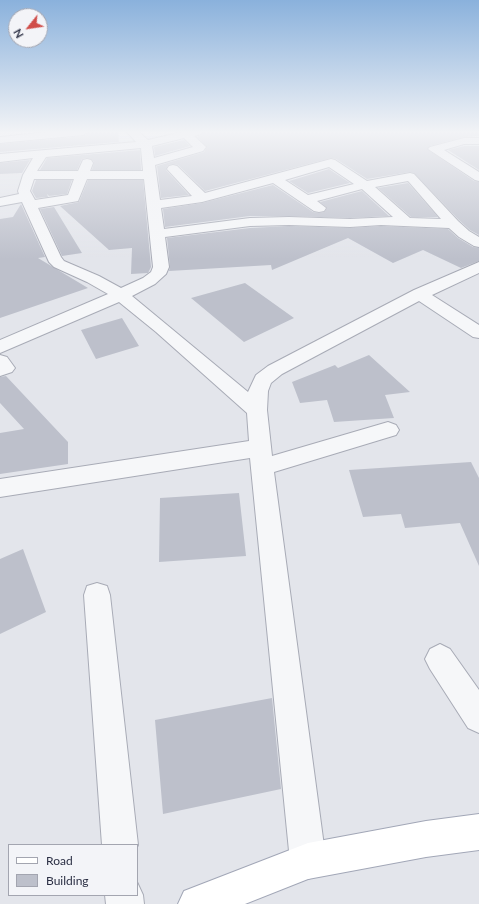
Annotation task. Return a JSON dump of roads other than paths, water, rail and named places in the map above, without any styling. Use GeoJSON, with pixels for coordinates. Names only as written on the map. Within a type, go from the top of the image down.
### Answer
{"type":"FeatureCollection","features":[{"type":"Feature","properties":{"kind":"main road"},"geometry":{"type":"LineString","coordinates":[[197,904],[308,861],[426,839],[479,832]]}},
{"type":"Feature","properties":{"kind":"street"},"geometry":{"type":"LineString","coordinates":[[103,174],[83,176],[29,175],[24,187],[28,201],[54,259],[59,264],[93,279],[121,295],[162,328],[257,410]]}},
{"type":"Feature","properties":{"kind":"street"},"geometry":{"type":"LineString","coordinates":[[0,347],[121,295],[149,281],[158,274],[160,267],[158,234],[150,174]]}},
{"type":"Feature","properties":{"kind":"street"},"geometry":{"type":"LineString","coordinates":[[178,174],[202,198]]}},
{"type":"Feature","properties":{"kind":"street"},"geometry":{"type":"LineString","coordinates":[[154,204],[168,204],[202,198],[293,174]]}},
{"type":"Feature","properties":{"kind":"street"},"geometry":{"type":"LineString","coordinates":[[347,174],[365,185],[406,222]]}},
{"type":"Feature","properties":{"kind":"street"},"geometry":{"type":"LineString","coordinates":[[0,201],[73,198],[83,176]]}},
{"type":"Feature","properties":{"kind":"street"},"geometry":{"type":"LineString","coordinates":[[308,199],[365,185],[410,177],[453,224],[464,234],[479,243]]}},
{"type":"Feature","properties":{"kind":"street"},"geometry":{"type":"LineString","coordinates":[[275,179],[308,199],[340,223]]}},
{"type":"Feature","properties":{"kind":"street"},"geometry":{"type":"LineString","coordinates":[[158,234],[250,222],[303,220],[340,223],[406,222],[453,224]]}},
{"type":"Feature","properties":{"kind":"street"},"geometry":{"type":"LineString","coordinates":[[308,861],[257,410],[258,391],[263,380],[275,370],[420,294],[479,267]]}},
{"type":"Feature","properties":{"kind":"street"},"geometry":{"type":"LineString","coordinates":[[420,294],[479,333]]}},
{"type":"Feature","properties":{"kind":"street"},"geometry":{"type":"LineString","coordinates":[[0,361],[5,368],[0,370]]}},
{"type":"Feature","properties":{"kind":"street"},"geometry":{"type":"LineString","coordinates":[[0,488],[262,457],[388,430]]}},
{"type":"Feature","properties":{"kind":"street"},"geometry":{"type":"LineString","coordinates":[[97,595],[120,844]]}},
{"type":"Feature","properties":{"kind":"street"},"geometry":{"type":"LineString","coordinates":[[440,659],[479,718]]}}]}
